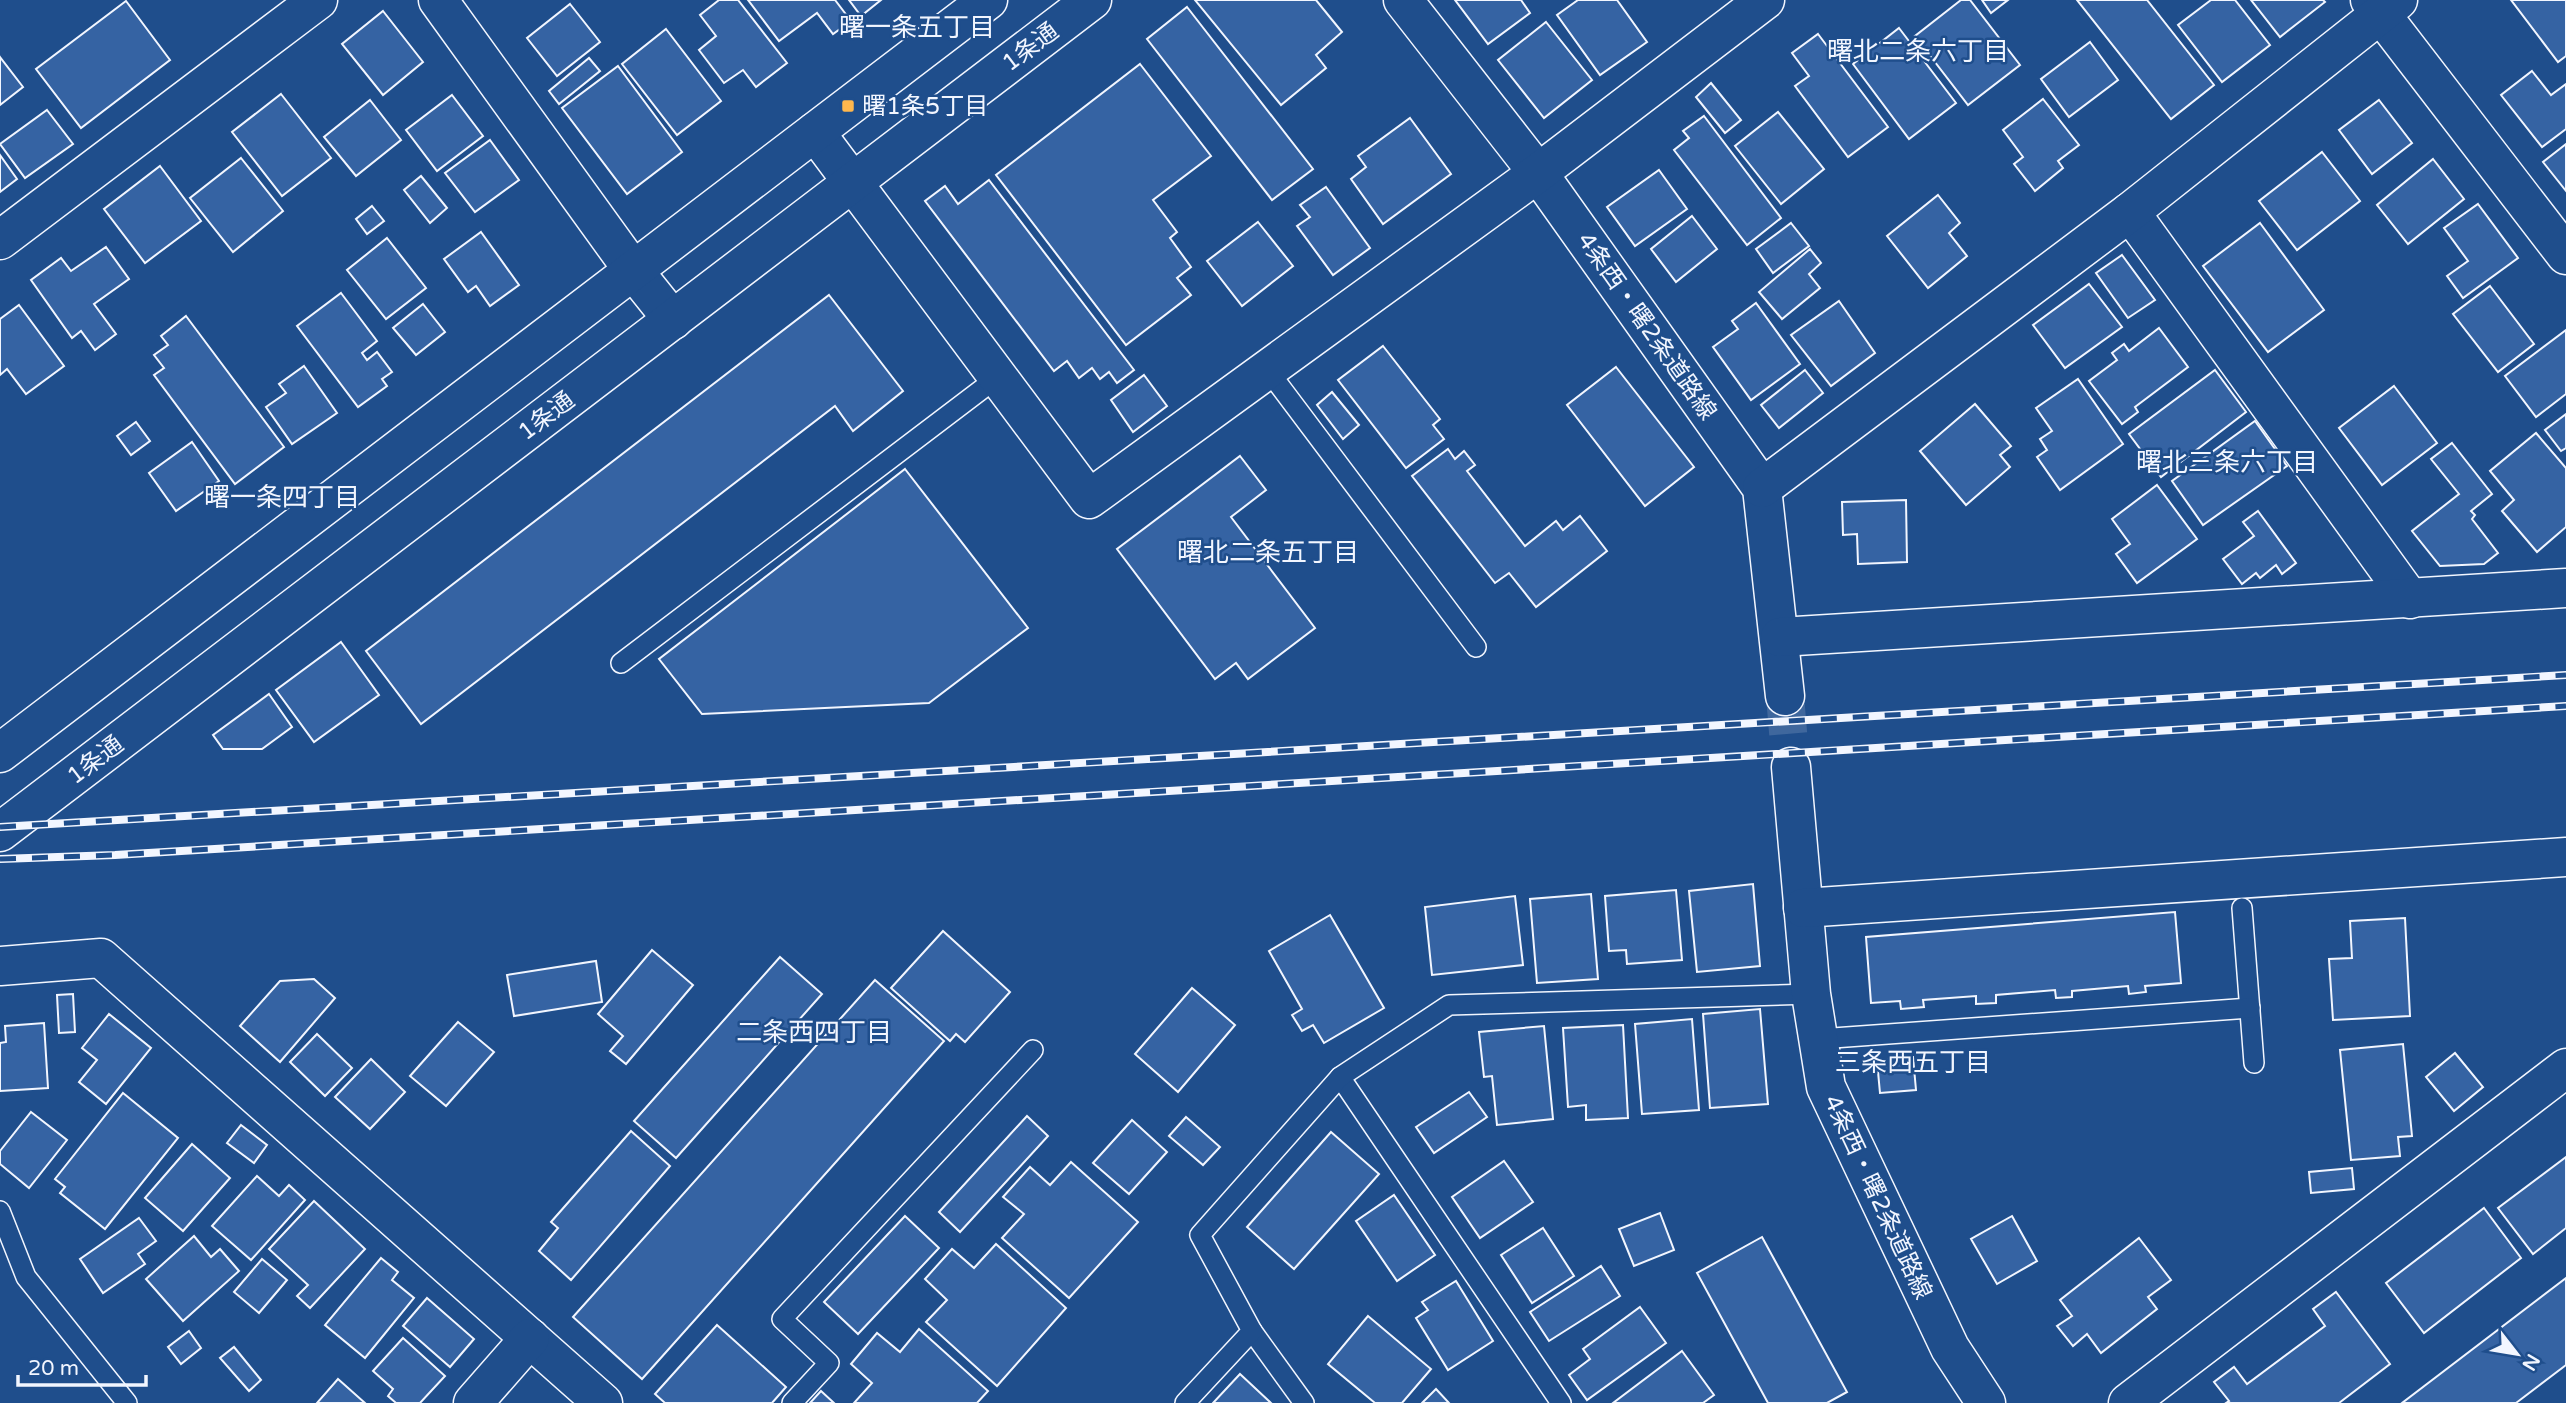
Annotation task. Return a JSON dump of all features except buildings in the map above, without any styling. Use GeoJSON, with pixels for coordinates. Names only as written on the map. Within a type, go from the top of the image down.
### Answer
{"type":"FeatureCollection","features":[{"type":"Feature","properties":{"kind":"street"},"geometry":{"type":"LineString","coordinates":[[0,240],[318,0]]}},
{"type":"Feature","properties":{"kind":"street"},"geometry":{"type":"LineString","coordinates":[[438,0],[633,270],[673,320]]}},
{"type":"Feature","properties":{"kind":"street"},"geometry":{"type":"LineString","coordinates":[[0,753],[988,0]]}},
{"type":"Feature","properties":{"kind":"street","name":"1条通"},"geometry":{"type":"LineString","coordinates":[[0,832],[1092,0]]}},
{"type":"Feature","properties":{"kind":"street","name":"4条西・曙2条道路線"},"geometry":{"type":"LineString","coordinates":[[1403,0],[1538,173],[1762,488],[1785,696]]}},
{"type":"Feature","properties":{"kind":"street"},"geometry":{"type":"LineString","coordinates":[[815,132],[1088,499],[1538,173],[1765,0]]}},
{"type":"Feature","properties":{"kind":"street"},"geometry":{"type":"LineString","coordinates":[[1762,488],[2130,212],[2383,5],[2561,237]]}},
{"type":"Feature","properties":{"kind":"street"},"geometry":{"type":"LineString","coordinates":[[2130,212],[2410,599]]}},
{"type":"Feature","properties":{"kind":"street"},"geometry":{"type":"LineString","coordinates":[[1780,638],[2566,588]]}},
{"type":"Feature","properties":{"kind":"street","name":"4条西・曙2条道路線"},"geometry":{"type":"LineString","coordinates":[[1791,767],[1811,994],[1826,1087],[1950,1348],[1986,1403]]}},
{"type":"Feature","properties":{"kind":"street"},"geometry":{"type":"LineString","coordinates":[[1802,908],[2566,857]]}},
{"type":"Feature","properties":{"kind":"street"},"geometry":{"type":"LineString","coordinates":[[0,966],[101,958],[603,1403]]}},
{"type":"Feature","properties":{"kind":"street"},"geometry":{"type":"LineString","coordinates":[[2128,1403],[2566,1068]]}},
{"type":"Feature","properties":{"kind":"street"},"geometry":{"type":"LineString","coordinates":[[473,1403],[530,1338]]}},
{"type":"Feature","properties":{"kind":"lane"},"geometry":{"type":"LineString","coordinates":[[1267,369],[1476,647]]}},
{"type":"Feature","properties":{"kind":"lane"},"geometry":{"type":"LineString","coordinates":[[621,663],[998,377]]}},
{"type":"Feature","properties":{"kind":"lane"},"geometry":{"type":"LineString","coordinates":[[2242,908],[2254,1063]]}},
{"type":"Feature","properties":{"kind":"lane"},"geometry":{"type":"LineString","coordinates":[[1304,1403],[1252,1331],[1200,1235],[1340,1077],[1449,1005],[1811,994]]}},
{"type":"Feature","properties":{"kind":"lane"},"geometry":{"type":"LineString","coordinates":[[1819,1039],[2250,1008]]}},
{"type":"Feature","properties":{"kind":"lane"},"geometry":{"type":"LineString","coordinates":[[792,1403],[829,1363],[782,1320],[1032,1050]]}},
{"type":"Feature","properties":{"kind":"lane"},"geometry":{"type":"LineString","coordinates":[[1340,1077],[1561,1403]]}},
{"type":"Feature","properties":{"kind":"lane"},"geometry":{"type":"LineString","coordinates":[[0,1211],[26,1277],[127,1403]]}},
{"type":"Feature","properties":{"kind":"lane"},"geometry":{"type":"LineString","coordinates":[[1185,1403],[1252,1331]]}},
{"type":"Feature","properties":{"kind":"tunnel"},"geometry":{"type":"LineString","coordinates":[[1785,696],[1791,767]]}},
{"type":"Feature","properties":{"kind":"railway"},"geometry":{"type":"LineString","coordinates":[[0,827],[2566,675]]}},
{"type":"Feature","properties":{"kind":"railway"},"geometry":{"type":"LineString","coordinates":[[0,859],[115,855],[2566,706]]}},
{"type":"Feature","properties":{"kind":"place","name":"曙1条5丁目"},"geometry":{"type":"Point","coordinates":[848,106]}},
{"type":"Feature","properties":{"kind":"district","name":"曙一条五丁目"},"geometry":{"type":"Point","coordinates":[917,27]}},
{"type":"Feature","properties":{"kind":"district","name":"曙北二条六丁目"},"geometry":{"type":"Point","coordinates":[1918,51]}},
{"type":"Feature","properties":{"kind":"district","name":"曙北三条六丁目"},"geometry":{"type":"Point","coordinates":[2227,462]}},
{"type":"Feature","properties":{"kind":"district","name":"曙一条四丁目"},"geometry":{"type":"Point","coordinates":[282,497]}},
{"type":"Feature","properties":{"kind":"district","name":"曙北二条五丁目"},"geometry":{"type":"Point","coordinates":[1268,552]}},
{"type":"Feature","properties":{"kind":"district","name":"二条西四丁目"},"geometry":{"type":"Point","coordinates":[814,1032]}},
{"type":"Feature","properties":{"kind":"district","name":"三条西五丁目"},"geometry":{"type":"Point","coordinates":[1913,1062]}}]}
